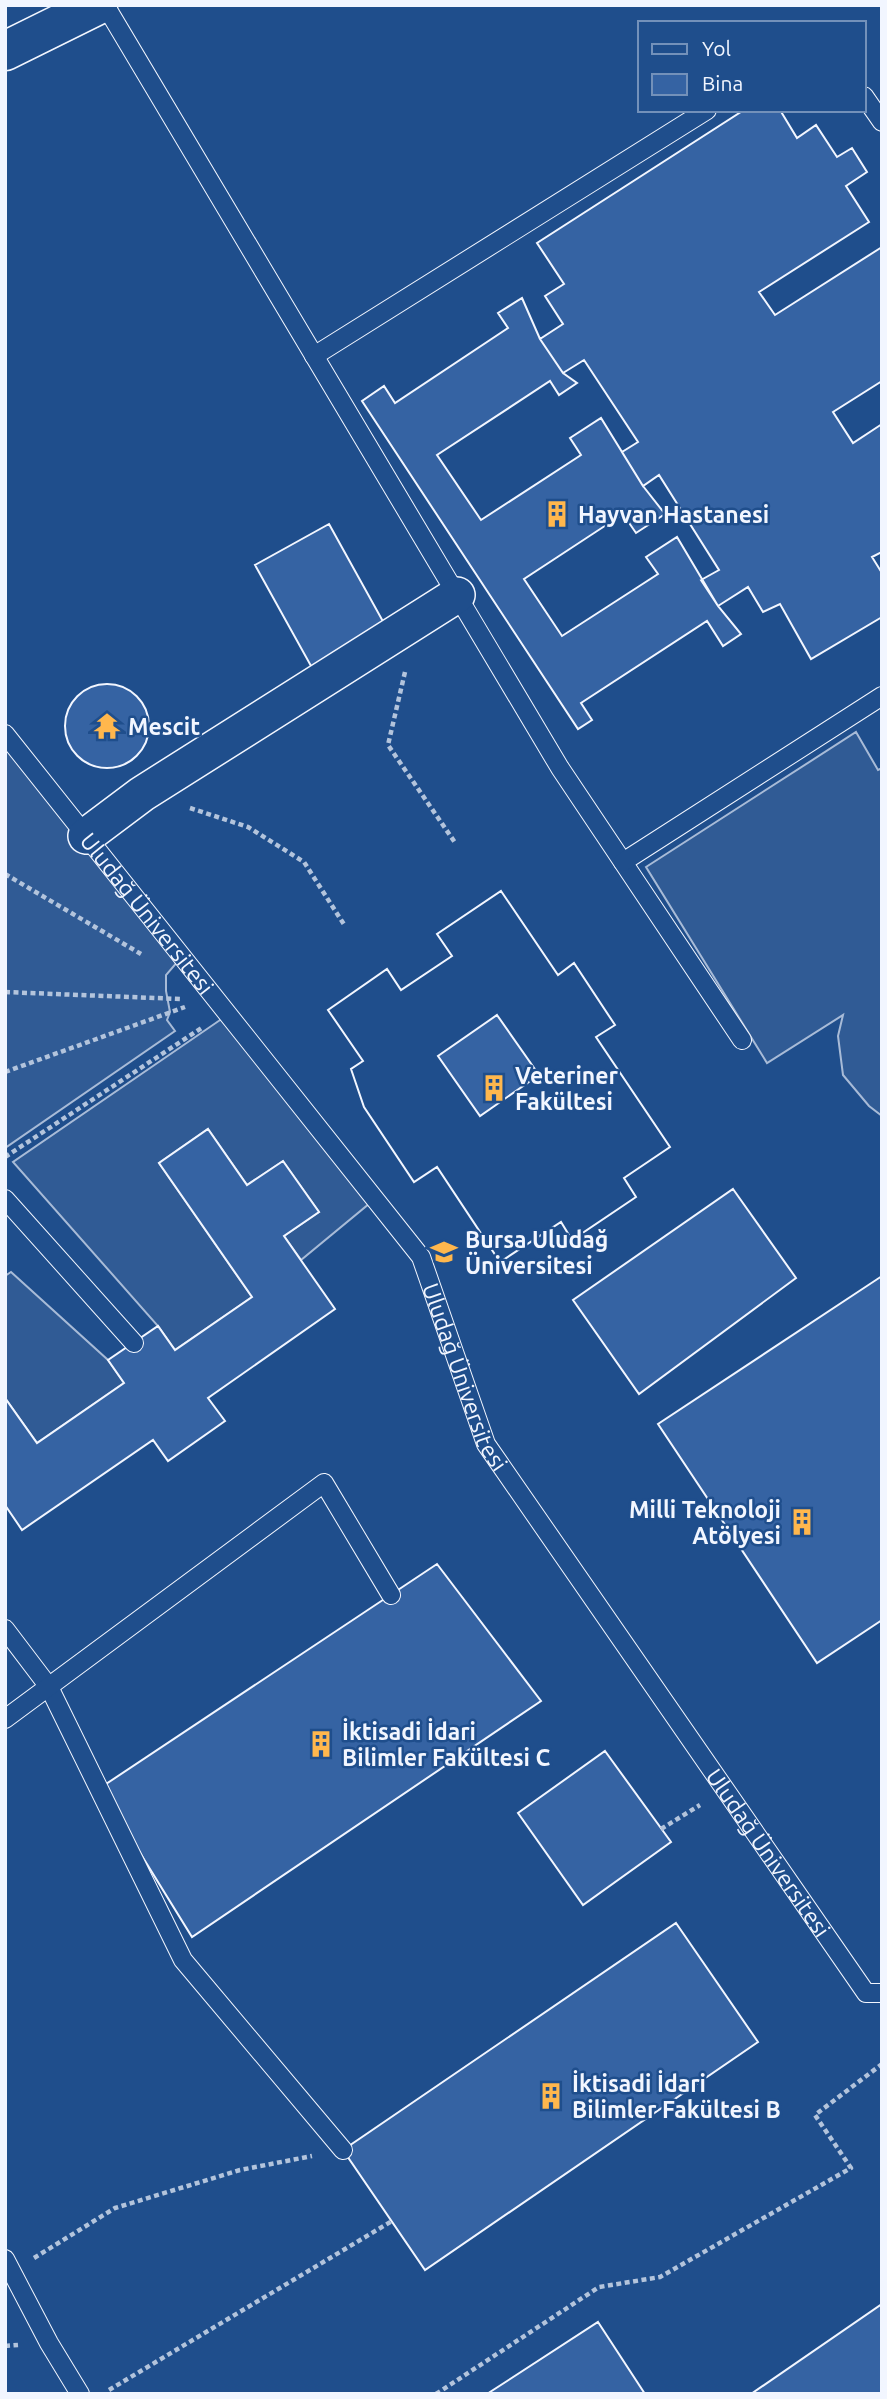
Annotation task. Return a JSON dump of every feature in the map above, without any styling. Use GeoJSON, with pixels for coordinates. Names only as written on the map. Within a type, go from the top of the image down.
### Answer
{"type":"FeatureCollection","features":[{"type":"Feature","properties":{"kind":"street"},"geometry":{"type":"LineString","coordinates":[[5,51],[98,5]]}},
{"type":"Feature","properties":{"kind":"street"},"geometry":{"type":"LineString","coordinates":[[86,835],[142,794],[457,595]]}},
{"type":"Feature","properties":{"kind":"lane"},"geometry":{"type":"LineString","coordinates":[[105,5],[560,768],[742,1040]]}},
{"type":"Feature","properties":{"kind":"lane"},"geometry":{"type":"LineString","coordinates":[[866,99],[882,122]]}},
{"type":"Feature","properties":{"kind":"lane"},"geometry":{"type":"LineString","coordinates":[[314,356],[705,112]]}},
{"type":"Feature","properties":{"kind":"lane"},"geometry":{"type":"LineString","coordinates":[[623,862],[882,695]]}},
{"type":"Feature","properties":{"kind":"lane","name":"Uludağ Üniversitesi"},"geometry":{"type":"LineString","coordinates":[[5,734],[421,1256],[486,1444],[866,1993],[882,1993]]}},
{"type":"Feature","properties":{"kind":"lane"},"geometry":{"type":"LineString","coordinates":[[5,1199],[134,1343]]}},
{"type":"Feature","properties":{"kind":"lane"},"geometry":{"type":"LineString","coordinates":[[5,1719],[324,1483],[391,1595]]}},
{"type":"Feature","properties":{"kind":"lane"},"geometry":{"type":"LineString","coordinates":[[5,1629],[48,1687],[183,1959],[343,2150]]}},
{"type":"Feature","properties":{"kind":"lane"},"geometry":{"type":"LineString","coordinates":[[9,2265],[48,2343],[80,2394]]}},
{"type":"Feature","properties":{"kind":"path"},"geometry":{"type":"LineString","coordinates":[[416,621],[388,746],[456,844]]}},
{"type":"Feature","properties":{"kind":"path"},"geometry":{"type":"LineString","coordinates":[[142,794],[248,827],[304,862],[345,926]]}},
{"type":"Feature","properties":{"kind":"path"},"geometry":{"type":"LineString","coordinates":[[5,874],[146,957]]}},
{"type":"Feature","properties":{"kind":"path"},"geometry":{"type":"LineString","coordinates":[[5,992],[191,1002],[5,1072]]}},
{"type":"Feature","properties":{"kind":"path"},"geometry":{"type":"LineString","coordinates":[[5,1157],[225,1012]]}},
{"type":"Feature","properties":{"kind":"path"},"geometry":{"type":"LineString","coordinates":[[661,1829],[724,1790]]}},
{"type":"Feature","properties":{"kind":"path"},"geometry":{"type":"LineString","coordinates":[[436,2394],[599,2287],[660,2277],[851,2168],[815,2115],[882,2064]]}},
{"type":"Feature","properties":{"kind":"path"},"geometry":{"type":"LineString","coordinates":[[9,2265],[115,2208],[240,2170],[343,2150]]}},
{"type":"Feature","properties":{"kind":"path"},"geometry":{"type":"LineString","coordinates":[[102,2394],[392,2221]]}},
{"type":"Feature","properties":{"kind":"shaded area"},"geometry":{"type":"Polygon","coordinates":[[[856,732],[878,770],[882,768],[882,1116],[869,1106],[843,1075],[838,1036],[843,1015],[767,1063],[646,867],[856,732]]]}},
{"type":"Feature","properties":{"kind":"shaded area"},"geometry":{"type":"Polygon","coordinates":[[[5,747],[179,960],[166,975],[170,1012],[167,1020],[175,1031],[5,1148],[5,747]]]}},
{"type":"Feature","properties":{"kind":"shaded area"},"geometry":{"type":"Polygon","coordinates":[[[223,1018],[370,1203],[301,1260],[284,1236],[319,1212],[283,1161],[247,1185],[208,1129],[159,1163],[252,1297],[175,1350],[158,1326],[13,1162],[223,1018]]]}},
{"type":"Feature","properties":{"kind":"shaded area"},"geometry":{"type":"Polygon","coordinates":[[[11,1272],[108,1360],[124,1383],[37,1443],[5,1398],[5,1276],[11,1272]]]}},
{"type":"Feature","properties":{"kind":"building"},"geometry":{"type":"Polygon","coordinates":[[[741,112],[781,112],[797,138],[816,125],[837,157],[852,148],[867,172],[846,186],[869,222],[759,292],[775,315],[882,247],[882,381],[833,412],[853,443],[882,424],[882,552],[872,557],[882,573],[882,617],[811,659],[780,604],[763,612],[748,587],[718,606],[701,580],[719,570],[659,475],[643,486],[622,452],[638,442],[584,360],[563,373],[540,339],[563,324],[545,296],[564,284],[537,243],[741,112]]]}},
{"type":"Feature","properties":{"kind":"building","name":"Hayvan Hastanesi"},"geometry":{"type":"Polygon","coordinates":[[[522,298],[540,339],[563,373],[577,383],[559,395],[550,381],[437,455],[481,520],[581,455],[570,438],[601,418],[643,486],[665,514],[636,533],[623,514],[524,579],[562,636],[658,574],[646,557],[677,537],[718,606],[741,634],[723,646],[707,621],[581,703],[592,720],[578,729],[362,401],[384,386],[395,403],[508,328],[498,313],[522,298]]]}},
{"type":"Feature","properties":{"kind":"building"},"geometry":{"type":"Polygon","coordinates":[[[329,524],[390,634],[316,675],[255,565],[329,524]]]}},
{"type":"Feature","properties":{"kind":"building","name":"Mescit"},"geometry":{"type":"Polygon","coordinates":[[[107,684],[123,687],[137,696],[146,710],[149,726],[146,742],[137,756],[123,765],[107,768],[91,765],[77,756],[68,742],[65,726],[68,710],[77,696],[91,687],[107,684]]]}},
{"type":"Feature","properties":{"kind":"building","name":"Veteriner Fakültesi"},"geometry":{"type":"Polygon","coordinates":[[[501,891],[558,975],[574,963],[615,1025],[596,1037],[670,1147],[624,1178],[636,1197],[572,1240],[561,1222],[500,1262],[437,1167],[414,1182],[364,1107],[351,1069],[363,1061],[328,1010],[387,969],[401,990],[452,956],[437,934],[501,891]],[[497,1015],[438,1056],[480,1116],[539,1075],[497,1015]]]}},
{"type":"Feature","properties":{"kind":"building","name":"Veteriner Fakültesi"},"geometry":{"type":"Polygon","coordinates":[[[501,891],[558,975],[574,963],[615,1025],[596,1037],[670,1147],[624,1178],[636,1197],[572,1240],[561,1222],[500,1262],[437,1167],[414,1182],[364,1107],[351,1069],[363,1061],[328,1010],[387,969],[401,990],[452,956],[437,934],[501,891]]]}},
{"type":"Feature","properties":{"kind":"building"},"geometry":{"type":"Polygon","coordinates":[[[208,1129],[247,1185],[283,1161],[319,1212],[284,1236],[335,1309],[208,1398],[225,1421],[168,1461],[153,1440],[22,1530],[5,1505],[5,1398],[37,1443],[124,1383],[108,1360],[158,1326],[175,1350],[252,1297],[159,1163],[208,1129]]]}},
{"type":"Feature","properties":{"kind":"building"},"geometry":{"type":"Polygon","coordinates":[[[733,1189],[796,1278],[639,1394],[573,1300],[733,1189]]]}},
{"type":"Feature","properties":{"kind":"building","name":"Milli Teknoloji Atölyesi"},"geometry":{"type":"Polygon","coordinates":[[[882,1276],[882,1620],[817,1663],[658,1424],[882,1276]]]}},
{"type":"Feature","properties":{"kind":"building","name":"İktisadi İdari Bilimler Fakültesi C"},"geometry":{"type":"Polygon","coordinates":[[[437,1564],[541,1701],[192,1937],[100,1788],[437,1564]]]}},
{"type":"Feature","properties":{"kind":"building"},"geometry":{"type":"Polygon","coordinates":[[[605,1751],[671,1842],[583,1905],[518,1813],[605,1751]]]}},
{"type":"Feature","properties":{"kind":"building","name":"İktisadi İdari Bilimler Fakültesi B"},"geometry":{"type":"Polygon","coordinates":[[[676,1923],[758,2042],[425,2270],[343,2150],[676,1923]]]}},
{"type":"Feature","properties":{"kind":"building"},"geometry":{"type":"Polygon","coordinates":[[[882,2304],[882,2394],[751,2394],[882,2304]]]}},
{"type":"Feature","properties":{"kind":"building"},"geometry":{"type":"Polygon","coordinates":[[[598,2322],[645,2394],[487,2394],[598,2322]]]}},
{"type":"Feature","properties":{"kind":"place","name":"Hayvan Hastanesi"},"geometry":{"type":"Point","coordinates":[557,514]}},
{"type":"Feature","properties":{"kind":"place","name":"Mescit"},"geometry":{"type":"Point","coordinates":[107,726]}},
{"type":"Feature","properties":{"kind":"place","name":"Veteriner Fakültesi"},"geometry":{"type":"Point","coordinates":[494,1088]}},
{"type":"Feature","properties":{"kind":"place","name":"Bursa Uludağ Üniversitesi"},"geometry":{"type":"Point","coordinates":[444,1252]}},
{"type":"Feature","properties":{"kind":"place","name":"Milli Teknoloji Atölyesi"},"geometry":{"type":"Point","coordinates":[802,1522]}},
{"type":"Feature","properties":{"kind":"place","name":"İktisadi İdari Bilimler Fakültesi C"},"geometry":{"type":"Point","coordinates":[321,1744]}},
{"type":"Feature","properties":{"kind":"place","name":"İktisadi İdari Bilimler Fakültesi B"},"geometry":{"type":"Point","coordinates":[551,2096]}}]}
